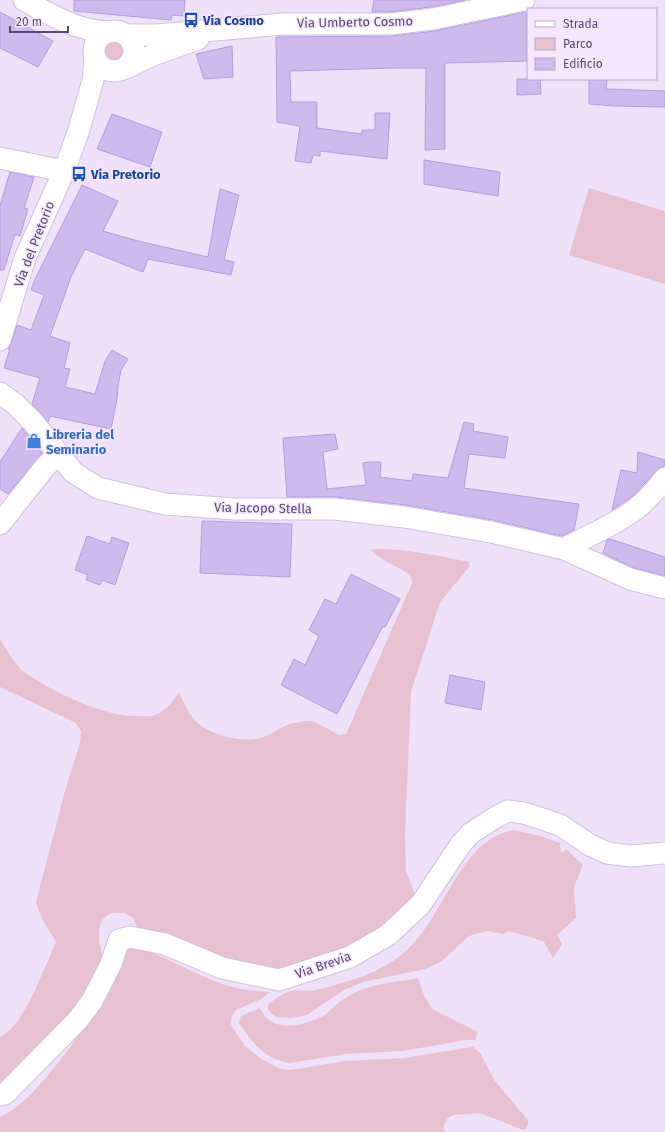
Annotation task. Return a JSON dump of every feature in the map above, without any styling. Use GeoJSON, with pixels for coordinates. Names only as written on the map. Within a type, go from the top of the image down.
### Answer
{"type":"FeatureCollection","features":[{"type":"Feature","properties":{"kind":"street","name":"Via Umberto Cosmo"},"geometry":{"type":"LineString","coordinates":[[24,0],[64,22],[79,28],[118,33],[158,35],[283,24],[390,24],[433,19],[524,0]]}},
{"type":"Feature","properties":{"kind":"street","name":"Via Umberto Cosmo"},"geometry":{"type":"LineString","coordinates":[[123,69],[160,53],[233,28]]}},
{"type":"Feature","properties":{"kind":"street"},"geometry":{"type":"LineString","coordinates":[[118,33],[131,40],[135,52],[130,64],[123,69],[108,70],[102,67],[95,57],[95,44],[103,34],[118,33]]}},
{"type":"Feature","properties":{"kind":"street","name":"Via del Pretorio"},"geometry":{"type":"LineString","coordinates":[[0,340],[25,258],[64,171],[78,133],[93,80],[95,57]]}},
{"type":"Feature","properties":{"kind":"street","name":"Via del Pretorio"},"geometry":{"type":"LineString","coordinates":[[78,133],[103,92],[123,69]]}},
{"type":"Feature","properties":{"kind":"street"},"geometry":{"type":"LineString","coordinates":[[0,158],[64,171]]}},
{"type":"Feature","properties":{"kind":"street","name":"Via Jacopo Stella"},"geometry":{"type":"LineString","coordinates":[[0,393],[14,403],[29,418],[73,472],[98,488],[164,504],[236,509],[334,509],[404,517],[491,532],[564,549],[630,579],[665,588]]}},
{"type":"Feature","properties":{"kind":"street"},"geometry":{"type":"LineString","coordinates":[[0,524],[45,467],[58,454]]}},
{"type":"Feature","properties":{"kind":"street"},"geometry":{"type":"LineString","coordinates":[[564,549],[611,524],[636,508],[655,491],[665,478]]}},
{"type":"Feature","properties":{"kind":"street","name":"Via Brevia"},"geometry":{"type":"LineString","coordinates":[[0,1096],[5,1094],[77,1021],[92,1001],[111,964],[120,940],[130,937],[165,944],[222,968],[280,980],[350,957],[388,935],[422,904],[471,833],[508,811],[524,813],[560,825],[590,845],[607,853],[631,856],[665,853]]}},
{"type":"Feature","properties":{"kind":"green space"},"geometry":{"type":"Polygon","coordinates":[[[115,40],[119,41],[125,47],[125,55],[119,61],[115,62],[111,61],[105,55],[104,51],[105,47],[111,41],[115,40]]]}},
{"type":"Feature","properties":{"kind":"green space"},"geometry":{"type":"Polygon","coordinates":[[[589,188],[665,211],[665,284],[569,255],[589,188]]]}},
{"type":"Feature","properties":{"kind":"green space"},"geometry":{"type":"Polygon","coordinates":[[[388,549],[435,555],[470,562],[469,567],[440,602],[411,692],[405,835],[406,872],[417,898],[369,940],[281,969],[263,968],[179,945],[137,927],[133,918],[125,913],[113,913],[108,915],[103,919],[99,932],[99,941],[103,958],[78,1008],[0,1090],[0,1037],[10,1030],[17,1022],[31,999],[56,942],[43,921],[36,902],[66,787],[80,743],[81,731],[76,723],[0,687],[0,639],[20,669],[63,695],[95,708],[125,715],[152,716],[168,707],[179,692],[189,713],[200,725],[226,737],[236,739],[255,739],[266,736],[290,724],[309,721],[312,721],[339,735],[346,734],[412,583],[411,577],[407,573],[377,556],[371,550],[388,549]]]}},
{"type":"Feature","properties":{"kind":"green space"},"geometry":{"type":"Polygon","coordinates":[[[514,830],[544,837],[560,843],[561,854],[566,849],[583,865],[574,887],[576,918],[557,935],[562,944],[553,958],[544,942],[508,931],[503,934],[487,931],[469,936],[442,961],[425,969],[363,982],[344,990],[307,1015],[291,1018],[277,1017],[268,1009],[268,1005],[270,1003],[278,997],[291,991],[316,990],[340,984],[376,971],[397,958],[420,936],[466,863],[480,848],[495,836],[514,830]]]}},
{"type":"Feature","properties":{"kind":"green space"},"geometry":{"type":"Polygon","coordinates":[[[129,945],[155,954],[219,983],[242,989],[270,992],[261,999],[236,1010],[231,1018],[231,1025],[245,1046],[260,1058],[280,1069],[290,1070],[346,1061],[404,1058],[473,1047],[480,1053],[495,1081],[528,1120],[528,1125],[526,1129],[523,1130],[480,1113],[453,1115],[447,1119],[443,1128],[446,1132],[0,1132],[0,1117],[16,1108],[36,1089],[54,1068],[86,1025],[114,979],[129,945]]]}},
{"type":"Feature","properties":{"kind":"green space"},"geometry":{"type":"Polygon","coordinates":[[[418,978],[423,993],[432,1009],[478,1032],[475,1040],[466,1040],[403,1051],[346,1054],[290,1063],[281,1061],[266,1054],[254,1043],[239,1023],[241,1016],[260,1008],[265,1017],[272,1022],[281,1025],[290,1026],[309,1022],[326,1014],[336,1004],[361,990],[383,984],[418,978]]]}},
{"type":"Feature","properties":{"kind":"building"},"geometry":{"type":"Polygon","coordinates":[[[74,0],[185,0],[184,16],[172,15],[171,20],[74,11],[74,0]]]}},
{"type":"Feature","properties":{"kind":"building"},"geometry":{"type":"Polygon","coordinates":[[[374,0],[465,0],[431,7],[389,12],[372,12],[374,0]]]}},
{"type":"Feature","properties":{"kind":"building"},"geometry":{"type":"Polygon","coordinates":[[[0,12],[53,41],[38,67],[0,48],[0,12]]]}},
{"type":"Feature","properties":{"kind":"building"},"geometry":{"type":"Polygon","coordinates":[[[526,12],[527,61],[445,63],[445,149],[425,150],[426,68],[290,71],[291,102],[317,102],[317,128],[362,134],[362,130],[375,130],[375,113],[390,113],[387,159],[320,151],[320,156],[313,155],[311,163],[295,161],[300,126],[277,122],[276,37],[391,36],[435,31],[526,12]]]}},
{"type":"Feature","properties":{"kind":"building"},"geometry":{"type":"Polygon","coordinates":[[[232,46],[233,77],[204,79],[196,54],[232,46]]]}},
{"type":"Feature","properties":{"kind":"building"},"geometry":{"type":"Polygon","coordinates":[[[517,79],[540,80],[541,94],[517,95],[517,79]]]}},
{"type":"Feature","properties":{"kind":"building"},"geometry":{"type":"Polygon","coordinates":[[[589,80],[607,80],[606,89],[665,91],[665,107],[589,104],[589,80]]]}},
{"type":"Feature","properties":{"kind":"building"},"geometry":{"type":"Polygon","coordinates":[[[112,114],[162,132],[150,167],[97,149],[112,114]]]}},
{"type":"Feature","properties":{"kind":"building"},"geometry":{"type":"Polygon","coordinates":[[[424,160],[500,172],[498,196],[424,184],[424,160]]]}},
{"type":"Feature","properties":{"kind":"building"},"geometry":{"type":"Polygon","coordinates":[[[10,172],[34,177],[24,208],[28,209],[20,236],[15,234],[4,270],[0,270],[0,205],[10,172]]]}},
{"type":"Feature","properties":{"kind":"building"},"geometry":{"type":"Polygon","coordinates":[[[82,185],[118,201],[103,231],[138,241],[208,257],[220,189],[239,195],[224,260],[234,262],[231,275],[148,259],[143,272],[85,249],[71,277],[50,336],[70,343],[64,368],[70,369],[65,387],[95,394],[105,361],[112,350],[128,359],[121,370],[111,429],[50,416],[48,422],[32,404],[40,378],[4,368],[10,349],[8,349],[17,325],[31,330],[44,295],[31,290],[82,185]]]}},
{"type":"Feature","properties":{"kind":"building"},"geometry":{"type":"Polygon","coordinates":[[[464,422],[474,424],[473,431],[508,437],[505,458],[469,454],[464,488],[579,504],[574,530],[562,536],[493,520],[406,505],[336,497],[287,497],[283,438],[335,434],[338,449],[323,452],[327,489],[366,485],[363,463],[371,462],[381,462],[380,477],[412,481],[413,474],[448,478],[464,422]]]}},
{"type":"Feature","properties":{"kind":"building"},"geometry":{"type":"Polygon","coordinates":[[[22,428],[42,453],[8,494],[0,489],[0,462],[22,428]]]}},
{"type":"Feature","properties":{"kind":"building"},"geometry":{"type":"Polygon","coordinates":[[[638,452],[665,460],[665,466],[660,467],[633,496],[612,510],[621,470],[637,473],[638,452]]]}},
{"type":"Feature","properties":{"kind":"building"},"geometry":{"type":"Polygon","coordinates":[[[202,521],[292,524],[290,577],[200,573],[202,521]]]}},
{"type":"Feature","properties":{"kind":"building"},"geometry":{"type":"Polygon","coordinates":[[[87,536],[110,544],[112,537],[129,543],[115,585],[102,580],[100,585],[86,580],[88,575],[75,570],[87,536]]]}},
{"type":"Feature","properties":{"kind":"building"},"geometry":{"type":"Polygon","coordinates":[[[610,539],[665,557],[665,576],[634,568],[603,553],[607,540],[610,539]]]}},
{"type":"Feature","properties":{"kind":"building"},"geometry":{"type":"Polygon","coordinates":[[[351,574],[400,599],[385,627],[383,626],[337,714],[281,685],[294,659],[305,665],[319,636],[309,630],[325,599],[336,604],[351,574]]]}},
{"type":"Feature","properties":{"kind":"building"},"geometry":{"type":"Polygon","coordinates":[[[450,675],[485,682],[481,710],[445,703],[450,675]]]}},
{"type":"Feature","properties":{"kind":"place","name":"Via Cosmo"},"geometry":{"type":"Point","coordinates":[191,20]}},
{"type":"Feature","properties":{"kind":"place","name":"Via Pretorio"},"geometry":{"type":"Point","coordinates":[79,174]}},
{"type":"Feature","properties":{"kind":"place","name":"Libreria del Seminario"},"geometry":{"type":"Point","coordinates":[34,441]}}]}
